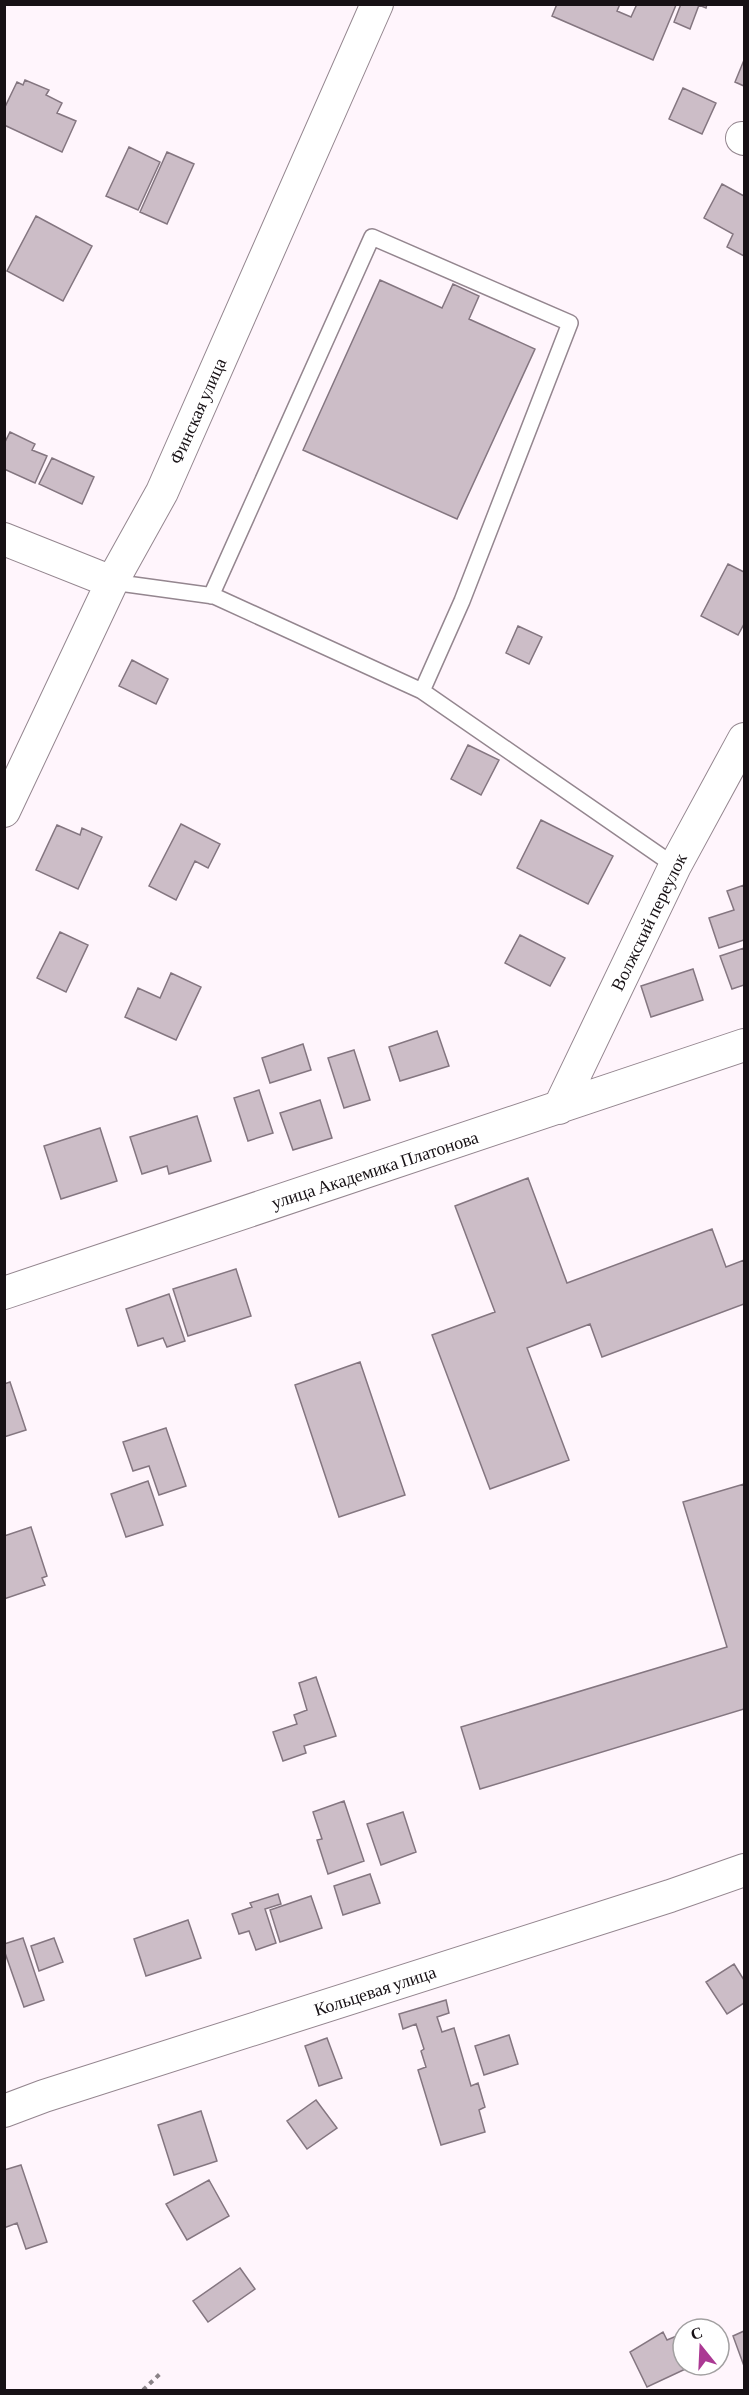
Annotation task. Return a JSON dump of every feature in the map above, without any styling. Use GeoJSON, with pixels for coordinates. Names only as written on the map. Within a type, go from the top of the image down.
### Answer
{"type":"FeatureCollection","features":[{"type":"Feature","properties":{"kind":"street","name":"Финская улица"},"geometry":{"type":"LineString","coordinates":[[4,811],[112,582],[162,492],[377,4]]}},
{"type":"Feature","properties":{"kind":"street"},"geometry":{"type":"LineString","coordinates":[[4,539],[112,582]]}},
{"type":"Feature","properties":{"kind":"street","name":"Волжский переулок"},"geometry":{"type":"LineString","coordinates":[[559,1108],[675,866],[744,739]]}},
{"type":"Feature","properties":{"kind":"street","name":"улица Академика Платонова"},"geometry":{"type":"LineString","coordinates":[[4,1293],[744,1046]]}},
{"type":"Feature","properties":{"kind":"street","name":"Кольцевая улица"},"geometry":{"type":"LineString","coordinates":[[4,2111],[44,2096],[670,1896],[744,1870]]}},
{"type":"Feature","properties":{"kind":"lane"},"geometry":{"type":"LineString","coordinates":[[212,596],[372,237],[570,323],[462,601],[422,691]]}},
{"type":"Feature","properties":{"kind":"lane"},"geometry":{"type":"LineString","coordinates":[[112,582],[212,596],[422,691],[675,866]]}},
{"type":"Feature","properties":{"kind":"path"},"geometry":{"type":"LineString","coordinates":[[143,2391],[162,2372]]}},
{"type":"Feature","properties":{"kind":"building"},"geometry":{"type":"Polygon","coordinates":[[[557,4],[620,4],[617,11],[631,17],[637,4],[676,5],[653,60],[552,16],[557,4]]]}},
{"type":"Feature","properties":{"kind":"building"},"geometry":{"type":"Polygon","coordinates":[[[681,4],[707,4],[706,8],[699,5],[690,29],[674,22],[681,4]]]}},
{"type":"Feature","properties":{"kind":"building"},"geometry":{"type":"Polygon","coordinates":[[[744,60],[744,86],[735,82],[744,60]]]}},
{"type":"Feature","properties":{"kind":"building"},"geometry":{"type":"Polygon","coordinates":[[[25,80],[49,90],[46,95],[62,103],[57,113],[76,121],[62,152],[4,125],[4,109],[17,82],[23,85],[25,80]]]}},
{"type":"Feature","properties":{"kind":"building"},"geometry":{"type":"Polygon","coordinates":[[[683,88],[716,103],[702,134],[669,119],[683,88]]]}},
{"type":"Feature","properties":{"kind":"building"},"geometry":{"type":"Polygon","coordinates":[[[129,147],[160,162],[138,210],[106,196],[129,147]]]}},
{"type":"Feature","properties":{"kind":"building"},"geometry":{"type":"Polygon","coordinates":[[[167,152],[194,164],[167,224],[140,212],[167,152]]]}},
{"type":"Feature","properties":{"kind":"building"},"geometry":{"type":"Polygon","coordinates":[[[722,184],[744,196],[744,256],[727,247],[733,234],[704,218],[722,184]]]}},
{"type":"Feature","properties":{"kind":"building"},"geometry":{"type":"Polygon","coordinates":[[[36,216],[92,246],[63,301],[7,271],[36,216]]]}},
{"type":"Feature","properties":{"kind":"building"},"geometry":{"type":"Polygon","coordinates":[[[380,280],[442,308],[453,284],[479,296],[469,319],[535,349],[457,519],[303,450],[380,280]]]}},
{"type":"Feature","properties":{"kind":"building"},"geometry":{"type":"Polygon","coordinates":[[[10,432],[35,444],[32,450],[47,456],[35,483],[4,469],[4,444],[10,432]]]}},
{"type":"Feature","properties":{"kind":"building"},"geometry":{"type":"Polygon","coordinates":[[[52,458],[94,477],[82,504],[39,484],[52,458]]]}},
{"type":"Feature","properties":{"kind":"building"},"geometry":{"type":"Polygon","coordinates":[[[728,564],[744,572],[744,624],[738,635],[701,616],[728,564]]]}},
{"type":"Feature","properties":{"kind":"building"},"geometry":{"type":"Polygon","coordinates":[[[518,626],[542,637],[529,664],[506,653],[518,626]]]}},
{"type":"Feature","properties":{"kind":"building"},"geometry":{"type":"Polygon","coordinates":[[[132,660],[168,679],[156,704],[119,686],[132,660]]]}},
{"type":"Feature","properties":{"kind":"building"},"geometry":{"type":"Polygon","coordinates":[[[468,745],[499,760],[481,795],[451,779],[468,745]]]}},
{"type":"Feature","properties":{"kind":"building"},"geometry":{"type":"Polygon","coordinates":[[[541,820],[613,856],[588,904],[517,868],[541,820]]]}},
{"type":"Feature","properties":{"kind":"building"},"geometry":{"type":"Polygon","coordinates":[[[181,824],[220,844],[208,868],[195,861],[176,900],[149,886],[181,824]]]}},
{"type":"Feature","properties":{"kind":"building"},"geometry":{"type":"Polygon","coordinates":[[[57,825],[80,835],[82,828],[102,837],[78,889],[36,870],[57,825]]]}},
{"type":"Feature","properties":{"kind":"building"},"geometry":{"type":"Polygon","coordinates":[[[744,885],[744,940],[719,948],[709,918],[734,910],[727,891],[744,885]]]}},
{"type":"Feature","properties":{"kind":"building"},"geometry":{"type":"Polygon","coordinates":[[[60,932],[88,945],[66,992],[37,978],[60,932]]]}},
{"type":"Feature","properties":{"kind":"building"},"geometry":{"type":"Polygon","coordinates":[[[520,935],[565,958],[550,986],[505,963],[520,935]]]}},
{"type":"Feature","properties":{"kind":"building"},"geometry":{"type":"Polygon","coordinates":[[[744,948],[744,985],[732,989],[720,956],[744,948]]]}},
{"type":"Feature","properties":{"kind":"building"},"geometry":{"type":"Polygon","coordinates":[[[693,969],[703,1000],[651,1017],[641,986],[693,969]]]}},
{"type":"Feature","properties":{"kind":"building"},"geometry":{"type":"Polygon","coordinates":[[[171,973],[201,987],[176,1040],[125,1017],[138,988],[160,998],[171,973]]]}},
{"type":"Feature","properties":{"kind":"building"},"geometry":{"type":"Polygon","coordinates":[[[437,1031],[449,1066],[400,1081],[389,1047],[437,1031]]]}},
{"type":"Feature","properties":{"kind":"building"},"geometry":{"type":"Polygon","coordinates":[[[303,1044],[311,1070],[270,1083],[262,1058],[303,1044]]]}},
{"type":"Feature","properties":{"kind":"building"},"geometry":{"type":"Polygon","coordinates":[[[354,1050],[370,1100],[344,1108],[328,1058],[354,1050]]]}},
{"type":"Feature","properties":{"kind":"building"},"geometry":{"type":"Polygon","coordinates":[[[259,1090],[273,1133],[248,1141],[234,1098],[259,1090]]]}},
{"type":"Feature","properties":{"kind":"building"},"geometry":{"type":"Polygon","coordinates":[[[320,1100],[332,1138],[293,1150],[280,1113],[320,1100]]]}},
{"type":"Feature","properties":{"kind":"building"},"geometry":{"type":"Polygon","coordinates":[[[197,1116],[211,1161],[169,1174],[167,1166],[142,1174],[130,1137],[197,1116]]]}},
{"type":"Feature","properties":{"kind":"building"},"geometry":{"type":"Polygon","coordinates":[[[100,1128],[117,1181],[61,1199],[44,1146],[100,1128]]]}},
{"type":"Feature","properties":{"kind":"building"},"geometry":{"type":"Polygon","coordinates":[[[528,1178],[567,1283],[712,1229],[726,1267],[744,1260],[744,1304],[602,1357],[590,1324],[527,1348],[569,1460],[490,1489],[432,1335],[495,1312],[455,1206],[528,1178]]]}},
{"type":"Feature","properties":{"kind":"building"},"geometry":{"type":"Polygon","coordinates":[[[236,1269],[251,1316],[188,1336],[173,1289],[236,1269]]]}},
{"type":"Feature","properties":{"kind":"building"},"geometry":{"type":"Polygon","coordinates":[[[169,1294],[185,1341],[167,1347],[163,1338],[138,1346],[126,1309],[169,1294]]]}},
{"type":"Feature","properties":{"kind":"building"},"geometry":{"type":"Polygon","coordinates":[[[360,1362],[405,1495],[339,1517],[295,1385],[360,1362]]]}},
{"type":"Feature","properties":{"kind":"building"},"geometry":{"type":"Polygon","coordinates":[[[10,1382],[26,1430],[4,1437],[4,1384],[10,1382]]]}},
{"type":"Feature","properties":{"kind":"building"},"geometry":{"type":"Polygon","coordinates":[[[166,1428],[186,1486],[159,1495],[149,1466],[133,1471],[123,1442],[166,1428]]]}},
{"type":"Feature","properties":{"kind":"building"},"geometry":{"type":"Polygon","coordinates":[[[148,1481],[163,1525],[126,1537],[111,1494],[148,1481]]]}},
{"type":"Feature","properties":{"kind":"building"},"geometry":{"type":"Polygon","coordinates":[[[744,1484],[744,1709],[480,1789],[461,1727],[727,1647],[683,1502],[744,1484]]]}},
{"type":"Feature","properties":{"kind":"building"},"geometry":{"type":"Polygon","coordinates":[[[31,1527],[47,1576],[42,1578],[45,1585],[4,1599],[4,1536],[31,1527]]]}},
{"type":"Feature","properties":{"kind":"building"},"geometry":{"type":"Polygon","coordinates":[[[316,1677],[336,1736],[304,1746],[306,1753],[283,1761],[273,1732],[297,1724],[294,1715],[307,1710],[299,1683],[316,1677]]]}},
{"type":"Feature","properties":{"kind":"building"},"geometry":{"type":"Polygon","coordinates":[[[344,1801],[364,1861],[328,1874],[317,1840],[322,1839],[313,1812],[344,1801]]]}},
{"type":"Feature","properties":{"kind":"building"},"geometry":{"type":"Polygon","coordinates":[[[403,1812],[416,1852],[381,1865],[367,1824],[403,1812]]]}},
{"type":"Feature","properties":{"kind":"building"},"geometry":{"type":"Polygon","coordinates":[[[370,1874],[380,1903],[343,1915],[334,1886],[370,1874]]]}},
{"type":"Feature","properties":{"kind":"building"},"geometry":{"type":"Polygon","coordinates":[[[278,1894],[281,1904],[265,1909],[276,1943],[256,1950],[249,1931],[239,1934],[232,1914],[252,1907],[250,1903],[278,1894]]]}},
{"type":"Feature","properties":{"kind":"building"},"geometry":{"type":"Polygon","coordinates":[[[311,1896],[322,1928],[280,1942],[270,1910],[311,1896]]]}},
{"type":"Feature","properties":{"kind":"building"},"geometry":{"type":"Polygon","coordinates":[[[188,1920],[201,1958],[146,1976],[134,1939],[188,1920]]]}},
{"type":"Feature","properties":{"kind":"building"},"geometry":{"type":"Polygon","coordinates":[[[23,1938],[44,2000],[24,2007],[4,1950],[4,1944],[23,1938]]]}},
{"type":"Feature","properties":{"kind":"building"},"geometry":{"type":"Polygon","coordinates":[[[54,1938],[63,1962],[39,1971],[31,1946],[54,1938]]]}},
{"type":"Feature","properties":{"kind":"building"},"geometry":{"type":"Polygon","coordinates":[[[734,1964],[744,1980],[744,2003],[727,2014],[706,1982],[734,1964]]]}},
{"type":"Feature","properties":{"kind":"building"},"geometry":{"type":"Polygon","coordinates":[[[446,2000],[449,2013],[437,2017],[442,2032],[454,2028],[471,2086],[478,2083],[485,2107],[479,2110],[485,2132],[441,2145],[418,2070],[426,2067],[421,2051],[424,2049],[416,2024],[403,2029],[399,2014],[446,2000]]]}},
{"type":"Feature","properties":{"kind":"building"},"geometry":{"type":"Polygon","coordinates":[[[509,2035],[518,2064],[484,2075],[475,2046],[509,2035]]]}},
{"type":"Feature","properties":{"kind":"building"},"geometry":{"type":"Polygon","coordinates":[[[327,2038],[342,2078],[319,2086],[305,2046],[327,2038]]]}},
{"type":"Feature","properties":{"kind":"building"},"geometry":{"type":"Polygon","coordinates":[[[316,2100],[337,2128],[307,2149],[287,2121],[316,2100]]]}},
{"type":"Feature","properties":{"kind":"building"},"geometry":{"type":"Polygon","coordinates":[[[201,2111],[217,2161],[174,2175],[158,2125],[201,2111]]]}},
{"type":"Feature","properties":{"kind":"building"},"geometry":{"type":"Polygon","coordinates":[[[21,2165],[47,2242],[26,2249],[17,2223],[4,2228],[4,2170],[21,2165]]]}},
{"type":"Feature","properties":{"kind":"building"},"geometry":{"type":"Polygon","coordinates":[[[209,2180],[229,2216],[187,2240],[166,2204],[209,2180]]]}},
{"type":"Feature","properties":{"kind":"building"},"geometry":{"type":"Polygon","coordinates":[[[240,2268],[255,2289],[208,2322],[193,2301],[240,2268]]]}},
{"type":"Feature","properties":{"kind":"building"},"geometry":{"type":"Polygon","coordinates":[[[744,2331],[744,2366],[733,2336],[744,2331]]]}},
{"type":"Feature","properties":{"kind":"building"},"geometry":{"type":"Polygon","coordinates":[[[663,2332],[667,2340],[671,2338],[671,2376],[647,2387],[630,2352],[663,2332]]]}}]}
